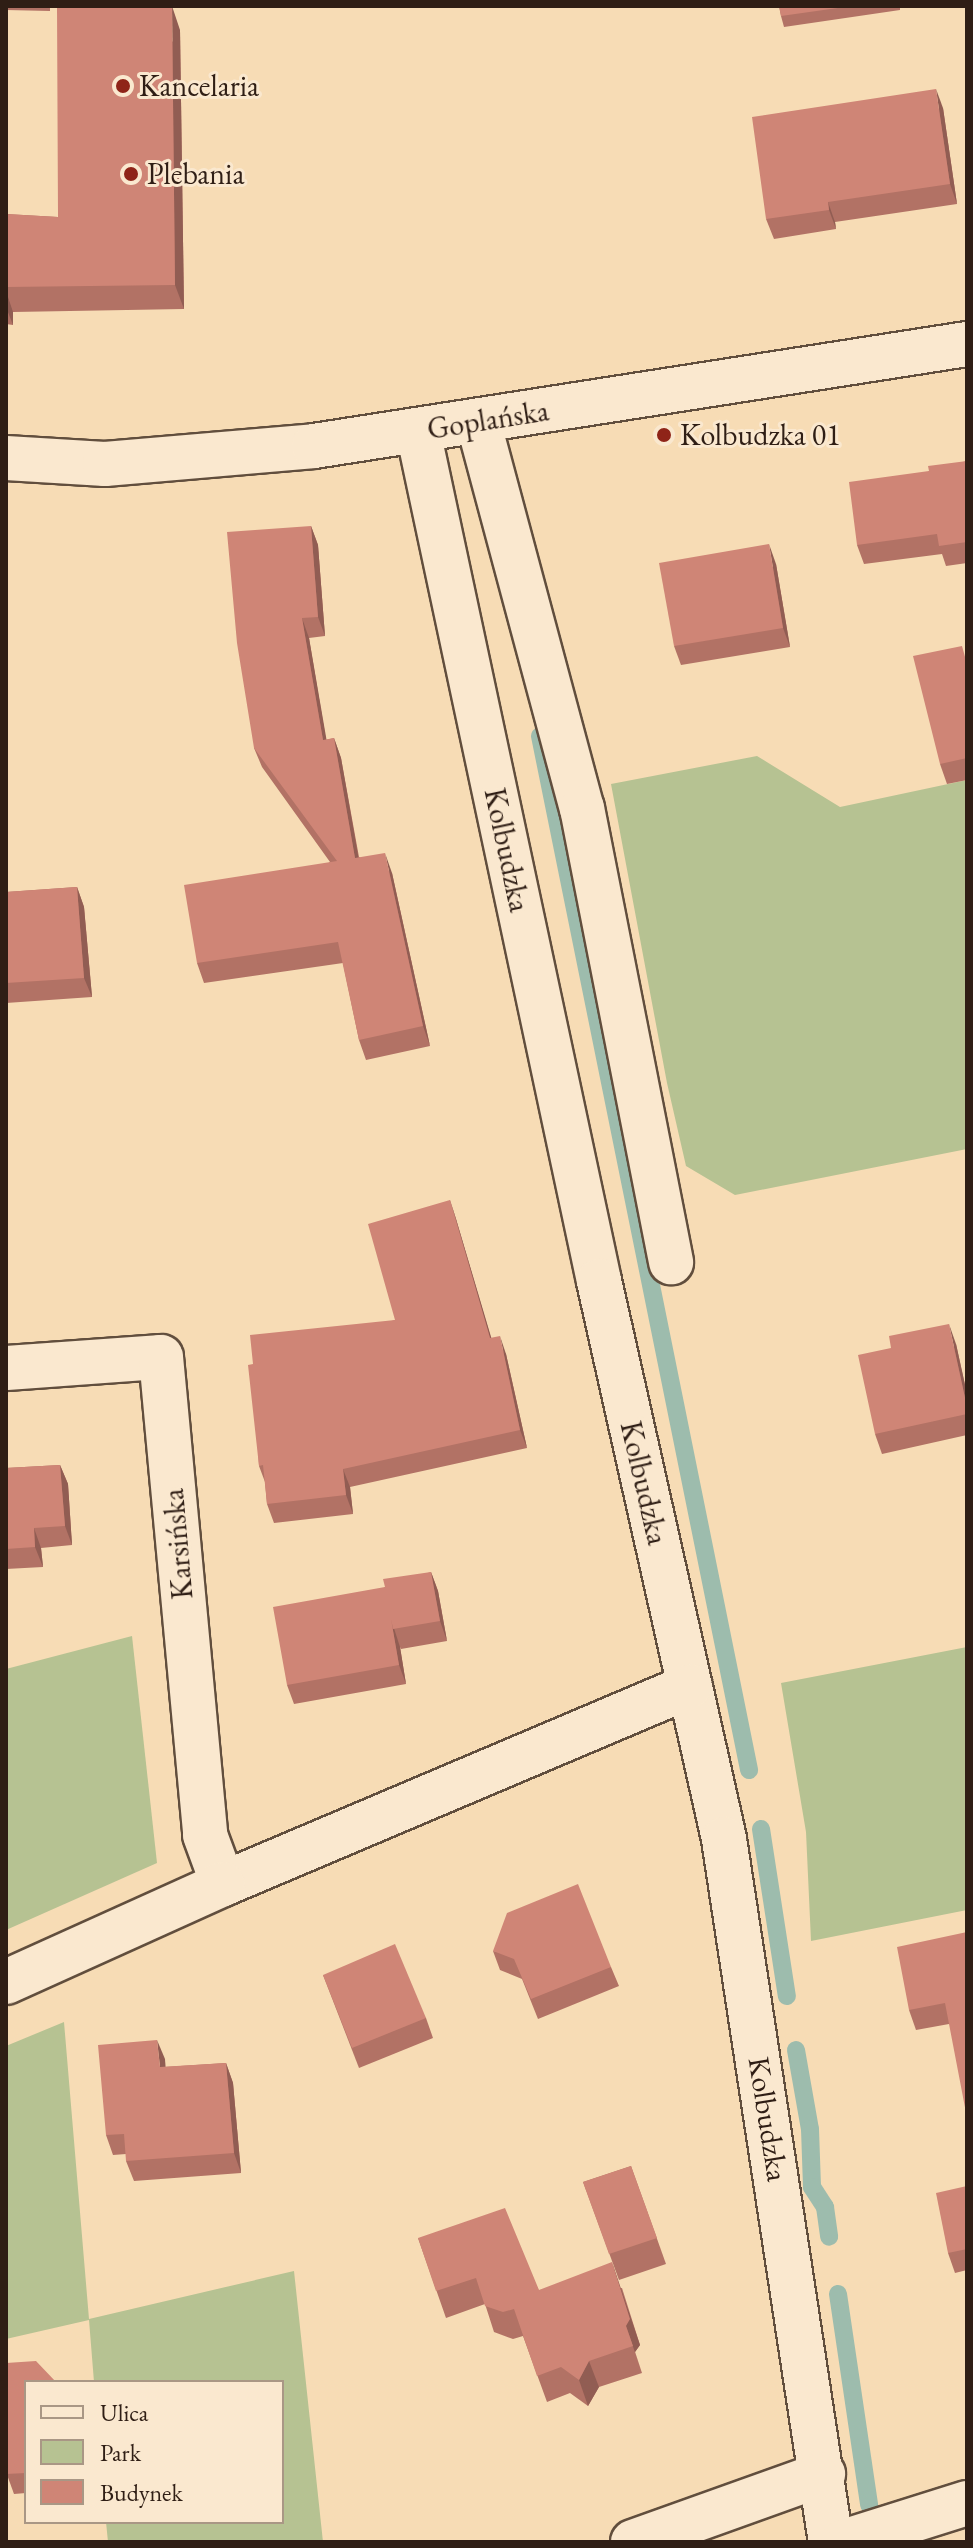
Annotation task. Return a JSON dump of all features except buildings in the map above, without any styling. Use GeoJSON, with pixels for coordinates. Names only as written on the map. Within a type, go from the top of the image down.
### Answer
{"type":"FeatureCollection","features":[{"type":"Feature","properties":{"kind":"street","name":"Goplańska"},"geometry":{"type":"LineString","coordinates":[[6,458],[105,464],[314,446],[967,344]]}},
{"type":"Feature","properties":{"kind":"street"},"geometry":{"type":"LineString","coordinates":[[478,421],[582,808],[671,1262]]}},
{"type":"Feature","properties":{"kind":"street","name":"Kolbudzka"},"geometry":{"type":"LineString","coordinates":[[418,431],[599,1281],[724,1839],[831,2542]]}},
{"type":"Feature","properties":{"kind":"street","name":"Karsińska"},"geometry":{"type":"LineString","coordinates":[[6,1368],[161,1357],[205,1835],[223,1884]]}},
{"type":"Feature","properties":{"kind":"street"},"geometry":{"type":"LineString","coordinates":[[6,1982],[223,1884],[690,1686]]}},
{"type":"Feature","properties":{"kind":"street"},"geometry":{"type":"LineString","coordinates":[[633,2542],[823,2474]]}},
{"type":"Feature","properties":{"kind":"street"},"geometry":{"type":"LineString","coordinates":[[843,2542],[967,2503]]}},
{"type":"Feature","properties":{"kind":"green space"},"geometry":{"type":"Polygon","coordinates":[[[757,756],[840,807],[967,780],[967,1149],[735,1195],[686,1166],[667,1083],[611,784],[757,756]]]}},
{"type":"Feature","properties":{"kind":"green space"},"geometry":{"type":"Polygon","coordinates":[[[132,1636],[157,1863],[6,1930],[6,1669],[132,1636]]]}},
{"type":"Feature","properties":{"kind":"green space"},"geometry":{"type":"Polygon","coordinates":[[[967,1647],[967,1910],[811,1941],[806,1832],[781,1683],[967,1647]]]}},
{"type":"Feature","properties":{"kind":"green space"},"geometry":{"type":"Polygon","coordinates":[[[64,2022],[89,2319],[294,2271],[323,2542],[108,2542],[106,2524],[284,2524],[284,2380],[94,2380],[89,2320],[6,2339],[6,2046],[64,2022]]]}},
{"type":"Feature","properties":{"kind":"waterway"},"geometry":{"type":"LineString","coordinates":[[540,736],[749,1770]]}},
{"type":"Feature","properties":{"kind":"waterway"},"geometry":{"type":"LineString","coordinates":[[761,1829],[787,1996]]}},
{"type":"Feature","properties":{"kind":"waterway"},"geometry":{"type":"LineString","coordinates":[[796,2050],[810,2129],[812,2187],[825,2207],[829,2237]]}},
{"type":"Feature","properties":{"kind":"waterway"},"geometry":{"type":"LineString","coordinates":[[838,2294],[869,2505]]}},
{"type":"Feature","properties":{"kind":"place","name":"Kancelaria"},"geometry":{"type":"Point","coordinates":[123,86]}},
{"type":"Feature","properties":{"kind":"place","name":"Plebania"},"geometry":{"type":"Point","coordinates":[131,174]}},
{"type":"Feature","properties":{"kind":"place","name":"Kolbudzka 01"},"geometry":{"type":"Point","coordinates":[664,435]}}]}
